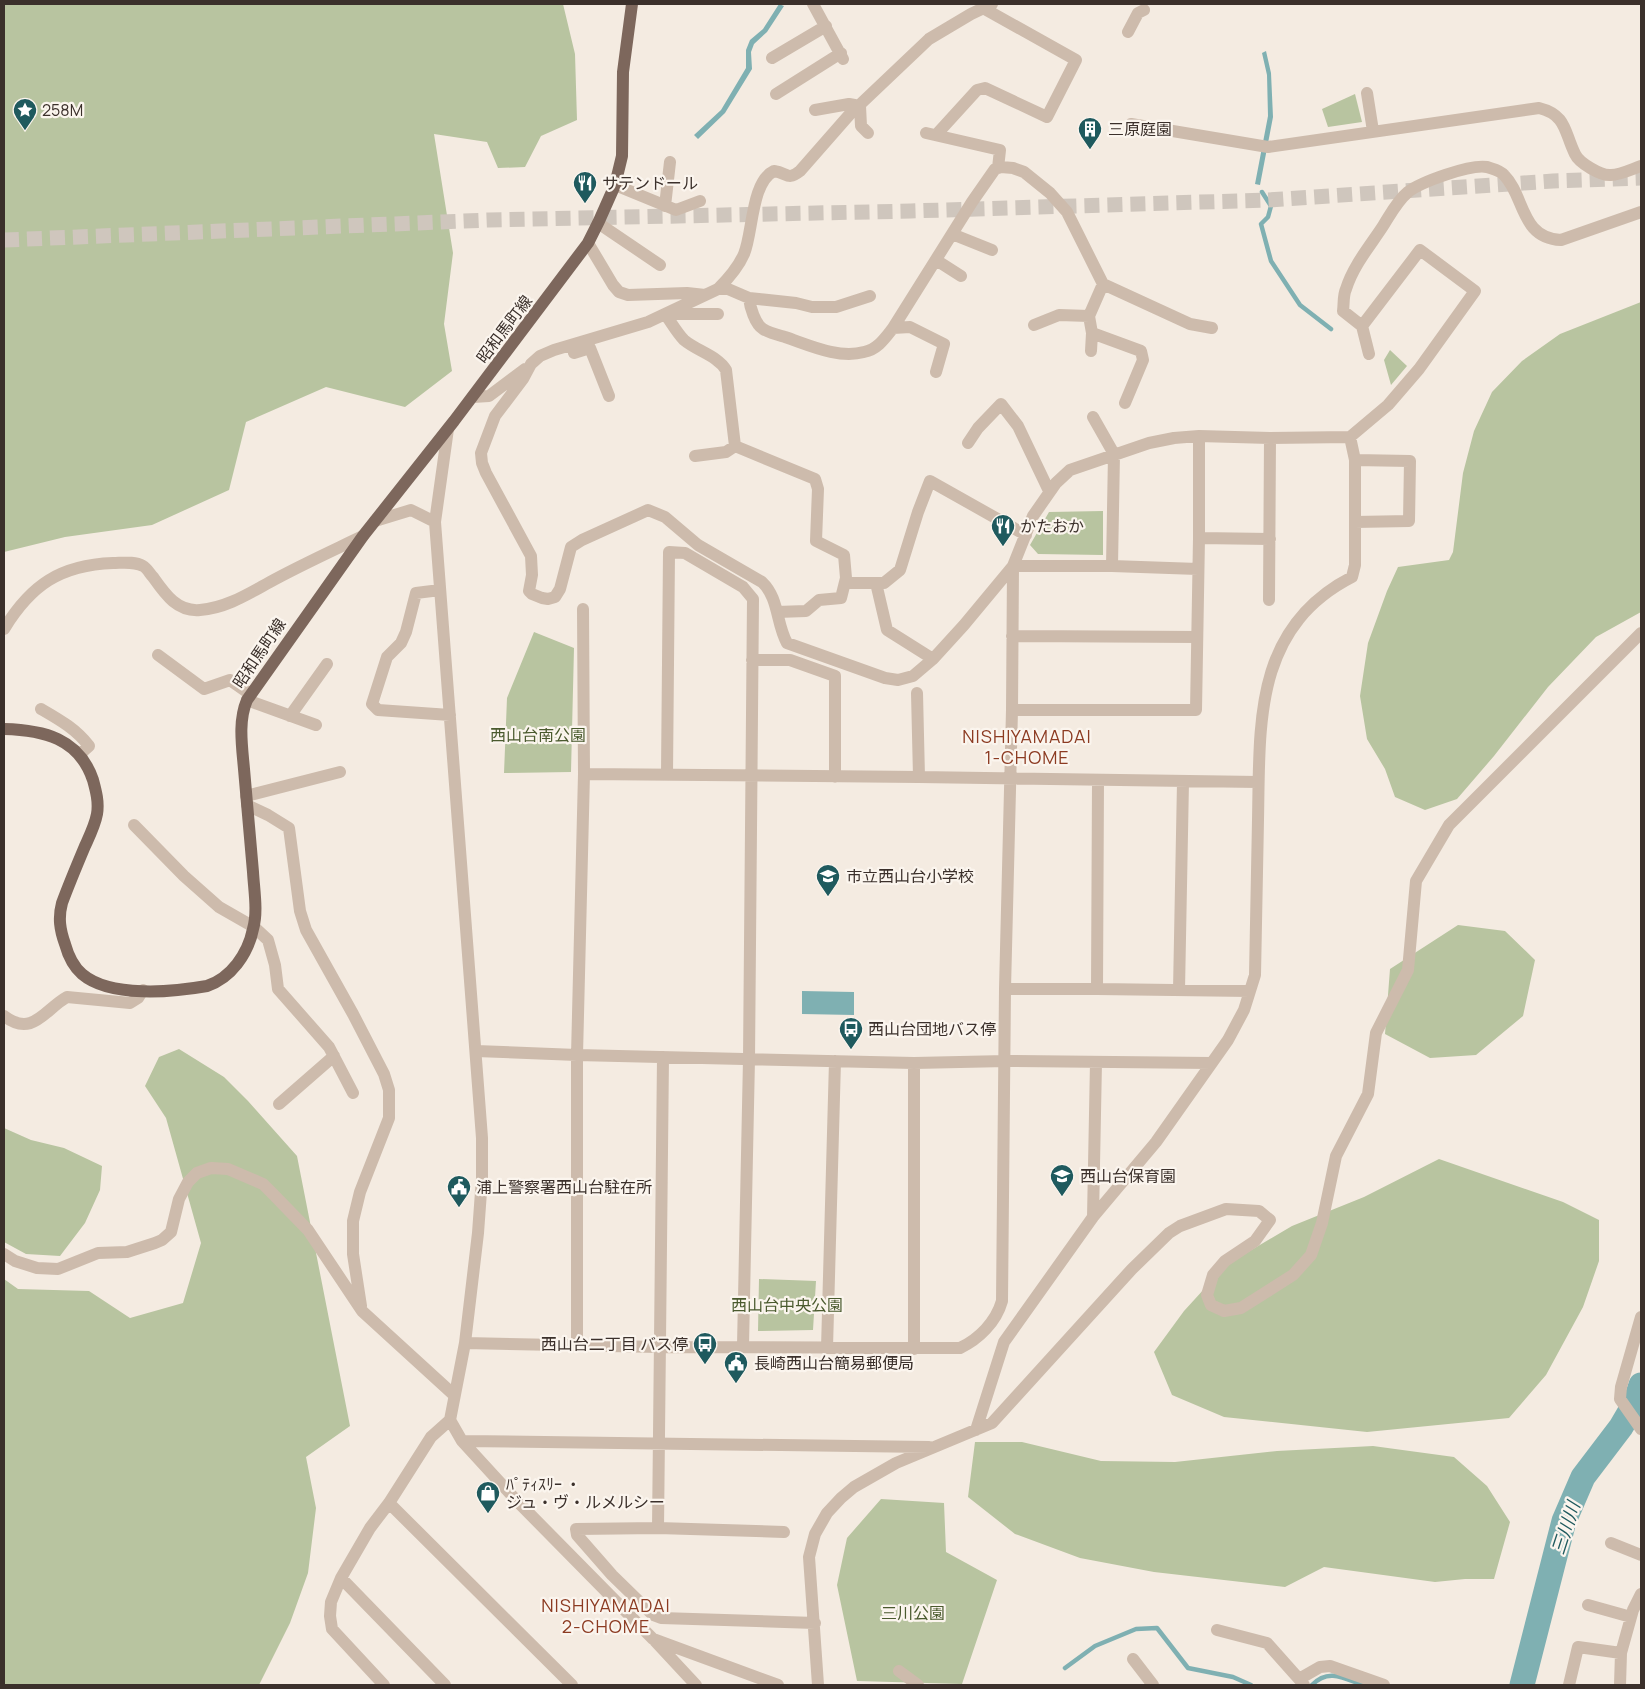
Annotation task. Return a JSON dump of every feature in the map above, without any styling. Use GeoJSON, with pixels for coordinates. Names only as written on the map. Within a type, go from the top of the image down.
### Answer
{"type":"FeatureCollection","features":[{"type":"Feature","properties":{"kind":"main road","name":"昭和馬町線"},"geometry":{"type":"LineString","coordinates":[[4,729],[32,730],[52,736],[80,754],[90,770],[98,797],[98,812],[62,903],[59,924],[73,962],[83,975],[97,983],[115,989],[143,990],[195,988],[214,984],[228,975],[245,953],[254,927],[255,893],[242,751],[242,710],[248,697],[363,536],[448,429],[588,243],[615,185],[622,156],[623,72],[632,4]]}},
{"type":"Feature","properties":{"kind":"street"},"geometry":{"type":"LineString","coordinates":[[776,94],[842,56],[813,4]]}},
{"type":"Feature","properties":{"kind":"street"},"geometry":{"type":"LineString","coordinates":[[473,396],[489,396],[540,356],[648,322],[718,289],[738,268],[745,252],[756,203],[766,177],[774,171],[790,177],[800,171],[860,106],[929,39],[988,6],[1076,60],[1047,117],[985,88],[977,90],[931,134],[1000,150],[998,168]]}},
{"type":"Feature","properties":{"kind":"street"},"geometry":{"type":"LineString","coordinates":[[1128,32],[1137,9]]}},
{"type":"Feature","properties":{"kind":"street"},"geometry":{"type":"LineString","coordinates":[[772,58],[826,26]]}},
{"type":"Feature","properties":{"kind":"street"},"geometry":{"type":"LineString","coordinates":[[1367,94],[1373,132]]}},
{"type":"Feature","properties":{"kind":"street"},"geometry":{"type":"LineString","coordinates":[[814,110],[849,104],[860,106]]}},
{"type":"Feature","properties":{"kind":"street"},"geometry":{"type":"LineString","coordinates":[[860,106],[861,126],[868,132]]}},
{"type":"Feature","properties":{"kind":"street"},"geometry":{"type":"LineString","coordinates":[[1131,124],[1268,146],[1539,108],[1548,110],[1557,116],[1567,132],[1576,156],[1596,172],[1611,175],[1641,166]]}},
{"type":"Feature","properties":{"kind":"street"},"geometry":{"type":"LineString","coordinates":[[665,206],[670,162]]}},
{"type":"Feature","properties":{"kind":"street"},"geometry":{"type":"LineString","coordinates":[[1369,354],[1362,326],[1343,311],[1345,290],[1358,264],[1397,205],[1409,191],[1456,171],[1476,167],[1499,171],[1505,175],[1526,217],[1534,228],[1556,240],[1562,240],[1641,212]]}},
{"type":"Feature","properties":{"kind":"street"},"geometry":{"type":"LineString","coordinates":[[749,298],[750,306],[763,330],[830,351],[848,354],[864,352],[880,344],[893,328],[972,202],[995,169],[1013,168],[1024,172],[1056,199],[1067,212],[1102,284],[1190,324],[1212,328]]}},
{"type":"Feature","properties":{"kind":"street"},"geometry":{"type":"LineString","coordinates":[[615,185],[676,210],[700,201]]}},
{"type":"Feature","properties":{"kind":"street"},"geometry":{"type":"LineString","coordinates":[[598,223],[660,265]]}},
{"type":"Feature","properties":{"kind":"street"},"geometry":{"type":"LineString","coordinates":[[952,234],[992,250]]}},
{"type":"Feature","properties":{"kind":"street"},"geometry":{"type":"LineString","coordinates":[[588,243],[619,292],[628,295],[687,293],[705,295]]}},
{"type":"Feature","properties":{"kind":"street"},"geometry":{"type":"LineString","coordinates":[[531,364],[496,416],[481,453],[486,473],[531,556],[532,575],[529,590],[532,594],[548,599],[555,596],[560,590],[571,547],[582,540],[648,510],[665,517],[698,545],[762,582],[770,589],[782,634],[787,643],[796,648],[885,678],[898,680],[913,676],[933,659],[1013,566],[1033,516],[1056,483],[1070,470],[1149,443],[1174,438],[1200,436],[1270,438],[1350,437],[1388,405],[1419,369],[1475,291],[1420,250],[1362,326]]}},
{"type":"Feature","properties":{"kind":"street"},"geometry":{"type":"LineString","coordinates":[[936,260],[961,276]]}},
{"type":"Feature","properties":{"kind":"street"},"geometry":{"type":"LineString","coordinates":[[1091,351],[1092,333],[1089,316],[1102,284]]}},
{"type":"Feature","properties":{"kind":"street"},"geometry":{"type":"LineString","coordinates":[[718,289],[728,289],[749,298],[812,306],[836,307],[870,296]]}},
{"type":"Feature","properties":{"kind":"street"},"geometry":{"type":"LineString","coordinates":[[665,314],[718,314]]}},
{"type":"Feature","properties":{"kind":"street"},"geometry":{"type":"LineString","coordinates":[[665,314],[683,339],[699,351],[718,360],[726,370],[736,446]]}},
{"type":"Feature","properties":{"kind":"street"},"geometry":{"type":"LineString","coordinates":[[1034,325],[1059,315],[1089,316]]}},
{"type":"Feature","properties":{"kind":"street"},"geometry":{"type":"LineString","coordinates":[[893,328],[910,327],[944,344],[936,372]]}},
{"type":"Feature","properties":{"kind":"street"},"geometry":{"type":"LineString","coordinates":[[1092,333],[1141,351],[1143,360],[1125,403]]}},
{"type":"Feature","properties":{"kind":"street"},"geometry":{"type":"LineString","coordinates":[[564,347],[568,354],[590,348],[609,396]]}},
{"type":"Feature","properties":{"kind":"street"},"geometry":{"type":"LineString","coordinates":[[968,442],[978,428],[1002,404],[1018,426],[1050,491]]}},
{"type":"Feature","properties":{"kind":"street"},"geometry":{"type":"LineString","coordinates":[[1093,417],[1114,454],[1112,566]]}},
{"type":"Feature","properties":{"kind":"street"},"geometry":{"type":"LineString","coordinates":[[384,1685],[332,1629],[330,1616],[331,1602],[341,1578],[370,1528],[389,1503],[432,1437],[450,1420],[465,1343],[478,1233],[482,1178],[482,1138],[476,1051],[435,522],[448,429]]}},
{"type":"Feature","properties":{"kind":"street"},"geometry":{"type":"LineString","coordinates":[[1012,710],[1196,710],[1200,436]]}},
{"type":"Feature","properties":{"kind":"street"},"geometry":{"type":"LineString","coordinates":[[976,1430],[1004,1342],[1093,1217],[1156,1142],[1237,1025],[1244,1010],[1255,975],[1258,782],[1262,712],[1270,675],[1282,646],[1298,620],[1314,603],[1336,585],[1352,577],[1354,565],[1355,460],[1350,437]]}},
{"type":"Feature","properties":{"kind":"street"},"geometry":{"type":"LineString","coordinates":[[1270,438],[1270,600]]}},
{"type":"Feature","properties":{"kind":"street"},"geometry":{"type":"LineString","coordinates":[[695,456],[726,452],[736,446]]}},
{"type":"Feature","properties":{"kind":"street"},"geometry":{"type":"LineString","coordinates":[[736,446],[816,480],[818,489],[816,541],[844,555],[845,583],[841,598],[820,600],[806,611],[777,612]]}},
{"type":"Feature","properties":{"kind":"street"},"geometry":{"type":"LineString","coordinates":[[1355,460],[1410,461],[1409,521],[1355,522]]}},
{"type":"Feature","properties":{"kind":"street"},"geometry":{"type":"LineString","coordinates":[[845,583],[884,583],[900,570],[930,481],[1026,534]]}},
{"type":"Feature","properties":{"kind":"street"},"geometry":{"type":"LineString","coordinates":[[375,521],[411,510],[435,522]]}},
{"type":"Feature","properties":{"kind":"street"},"geometry":{"type":"LineString","coordinates":[[4,629],[21,605],[46,581],[92,564],[130,563],[140,565],[144,567],[167,597],[176,604],[189,609],[200,610],[226,604],[250,594],[270,582],[363,536]]}},
{"type":"Feature","properties":{"kind":"street"},"geometry":{"type":"LineString","coordinates":[[1199,538],[1270,539]]}},
{"type":"Feature","properties":{"kind":"street"},"geometry":{"type":"LineString","coordinates":[[668,774],[668,552],[685,552],[743,587],[753,599],[749,1059],[743,1346]]}},
{"type":"Feature","properties":{"kind":"street"},"geometry":{"type":"LineString","coordinates":[[1013,566],[1112,566],[1198,569]]}},
{"type":"Feature","properties":{"kind":"street"},"geometry":{"type":"LineString","coordinates":[[465,1343],[659,1347],[960,1348],[974,1340],[988,1327],[999,1311],[1002,1301],[1006,1061],[1005,989],[1012,710],[1013,566]]}},
{"type":"Feature","properties":{"kind":"street"},"geometry":{"type":"LineString","coordinates":[[876,583],[887,630],[933,659]]}},
{"type":"Feature","properties":{"kind":"street"},"geometry":{"type":"LineString","coordinates":[[440,590],[416,593],[406,632],[401,643],[387,657],[372,704],[378,710],[450,715]]}},
{"type":"Feature","properties":{"kind":"street"},"geometry":{"type":"LineString","coordinates":[[577,1346],[577,1055],[584,774],[584,608]]}},
{"type":"Feature","properties":{"kind":"street"},"geometry":{"type":"LineString","coordinates":[[818,1685],[809,1557],[816,1534],[827,1513],[840,1498],[862,1482],[896,1463],[992,1423],[1132,1269],[1180,1226],[1226,1210],[1259,1211],[1270,1220],[1255,1241],[1225,1261],[1213,1275],[1207,1295],[1211,1305],[1224,1311],[1241,1308],[1293,1275],[1310,1255],[1322,1223],[1336,1156],[1368,1094],[1376,1033],[1408,970],[1416,881],[1449,826],[1641,633]]}},
{"type":"Feature","properties":{"kind":"street"},"geometry":{"type":"LineString","coordinates":[[1012,636],[1197,637]]}},
{"type":"Feature","properties":{"kind":"street"},"geometry":{"type":"LineString","coordinates":[[158,655],[204,689],[230,680],[248,697],[290,716],[316,725]]}},
{"type":"Feature","properties":{"kind":"street"},"geometry":{"type":"LineString","coordinates":[[752,660],[790,660],[835,676],[835,776]]}},
{"type":"Feature","properties":{"kind":"street"},"geometry":{"type":"LineString","coordinates":[[290,716],[327,664]]}},
{"type":"Feature","properties":{"kind":"street"},"geometry":{"type":"LineString","coordinates":[[917,693],[919,777]]}},
{"type":"Feature","properties":{"kind":"street"},"geometry":{"type":"LineString","coordinates":[[42,709],[80,734],[89,746],[80,754]]}},
{"type":"Feature","properties":{"kind":"street"},"geometry":{"type":"LineString","coordinates":[[247,801],[340,772]]}},
{"type":"Feature","properties":{"kind":"street"},"geometry":{"type":"LineString","coordinates":[[584,774],[1258,782]]}},
{"type":"Feature","properties":{"kind":"street"},"geometry":{"type":"LineString","coordinates":[[1097,988],[1098,781]]}},
{"type":"Feature","properties":{"kind":"street"},"geometry":{"type":"LineString","coordinates":[[1179,990],[1184,782]]}},
{"type":"Feature","properties":{"kind":"street"},"geometry":{"type":"LineString","coordinates":[[247,801],[289,828],[300,910],[306,930],[384,1074],[389,1090],[389,1118],[360,1192],[353,1221],[353,1254],[362,1311]]}},
{"type":"Feature","properties":{"kind":"street"},"geometry":{"type":"LineString","coordinates":[[134,825],[184,876],[219,907],[254,927],[268,940],[275,966],[278,989],[329,1047],[353,1093]]}},
{"type":"Feature","properties":{"kind":"street"},"geometry":{"type":"LineString","coordinates":[[1005,989],[1097,988],[1250,992]]}},
{"type":"Feature","properties":{"kind":"street"},"geometry":{"type":"LineString","coordinates":[[4,1016],[20,1023],[34,1023],[67,997],[130,1003],[138,998],[143,990]]}},
{"type":"Feature","properties":{"kind":"street"},"geometry":{"type":"LineString","coordinates":[[476,1051],[914,1063],[1006,1061],[1211,1063]]}},
{"type":"Feature","properties":{"kind":"street"},"geometry":{"type":"LineString","coordinates":[[279,1104],[334,1056]]}},
{"type":"Feature","properties":{"kind":"street"},"geometry":{"type":"LineString","coordinates":[[658,1528],[664,1057]]}},
{"type":"Feature","properties":{"kind":"street"},"geometry":{"type":"LineString","coordinates":[[827,1348],[835,1061]]}},
{"type":"Feature","properties":{"kind":"street"},"geometry":{"type":"LineString","coordinates":[[1093,1217],[1096,1062]]}},
{"type":"Feature","properties":{"kind":"street"},"geometry":{"type":"LineString","coordinates":[[914,1063],[914,1349]]}},
{"type":"Feature","properties":{"kind":"street"},"geometry":{"type":"LineString","coordinates":[[4,1254],[15,1261],[37,1268],[58,1269],[98,1253],[127,1252],[155,1244],[171,1232],[175,1222],[179,1199],[188,1182],[196,1173],[211,1168],[228,1169],[263,1184],[308,1230],[362,1311],[454,1395]]}},
{"type":"Feature","properties":{"kind":"street"},"geometry":{"type":"LineString","coordinates":[[1640,1428],[1620,1399],[1621,1387],[1641,1317]]}},
{"type":"Feature","properties":{"kind":"street"},"geometry":{"type":"LineString","coordinates":[[988,1327],[1004,1342]]}},
{"type":"Feature","properties":{"kind":"street"},"geometry":{"type":"LineString","coordinates":[[450,1420],[462,1441],[516,1500],[654,1639],[696,1685]]}},
{"type":"Feature","properties":{"kind":"street"},"geometry":{"type":"LineString","coordinates":[[462,1441],[934,1447]]}},
{"type":"Feature","properties":{"kind":"street"},"geometry":{"type":"LineString","coordinates":[[389,1503],[572,1685]]}},
{"type":"Feature","properties":{"kind":"street"},"geometry":{"type":"LineString","coordinates":[[784,1532],[658,1528],[576,1529],[577,1535],[612,1575],[653,1615],[661,1618],[814,1623]]}},
{"type":"Feature","properties":{"kind":"street"},"geometry":{"type":"LineString","coordinates":[[1611,1543],[1641,1555]]}},
{"type":"Feature","properties":{"kind":"street"},"geometry":{"type":"LineString","coordinates":[[341,1578],[445,1685]]}},
{"type":"Feature","properties":{"kind":"street"},"geometry":{"type":"LineString","coordinates":[[1620,1685],[1621,1652],[1641,1594]]}},
{"type":"Feature","properties":{"kind":"street"},"geometry":{"type":"LineString","coordinates":[[1588,1605],[1635,1615]]}},
{"type":"Feature","properties":{"kind":"street"},"geometry":{"type":"LineString","coordinates":[[1217,1630],[1267,1643],[1302,1682],[1320,1667],[1330,1666],[1384,1685]]}},
{"type":"Feature","properties":{"kind":"street"},"geometry":{"type":"LineString","coordinates":[[654,1639],[778,1685]]}},
{"type":"Feature","properties":{"kind":"street"},"geometry":{"type":"LineString","coordinates":[[1569,1685],[1578,1647],[1621,1652]]}},
{"type":"Feature","properties":{"kind":"street"},"geometry":{"type":"LineString","coordinates":[[1133,1659],[1154,1685]]}},
{"type":"Feature","properties":{"kind":"street"},"geometry":{"type":"LineString","coordinates":[[899,1671],[918,1685]]}},
{"type":"Feature","properties":{"kind":"green space"},"geometry":{"type":"Polygon","coordinates":[[[4,4],[563,4],[575,54],[577,120],[541,136],[525,167],[498,168],[487,142],[434,134],[453,253],[444,324],[452,371],[405,407],[326,387],[246,422],[229,490],[152,525],[65,537],[4,552],[4,4]]]}},
{"type":"Feature","properties":{"kind":"green space"},"geometry":{"type":"Polygon","coordinates":[[[1355,94],[1362,122],[1328,127],[1322,109],[1355,94]]]}},
{"type":"Feature","properties":{"kind":"green space"},"geometry":{"type":"Polygon","coordinates":[[[1641,302],[1641,612],[1596,637],[1548,687],[1494,756],[1457,799],[1425,810],[1395,797],[1385,769],[1367,739],[1360,696],[1368,643],[1398,567],[1449,560],[1453,552],[1463,473],[1474,431],[1492,392],[1522,361],[1560,334],[1641,302]]]}},
{"type":"Feature","properties":{"kind":"green space"},"geometry":{"type":"Polygon","coordinates":[[[1390,350],[1407,366],[1391,385],[1384,360],[1390,350]]]}},
{"type":"Feature","properties":{"kind":"green space"},"geometry":{"type":"Polygon","coordinates":[[[1103,511],[1103,555],[1038,554],[1030,545],[1049,512],[1103,511]]]}},
{"type":"Feature","properties":{"kind":"green space","name":"西山台南公園"},"geometry":{"type":"Polygon","coordinates":[[[534,632],[574,648],[571,772],[504,773],[507,698],[534,632]]]}},
{"type":"Feature","properties":{"kind":"green space"},"geometry":{"type":"Polygon","coordinates":[[[1458,925],[1505,931],[1535,960],[1523,1016],[1476,1055],[1430,1058],[1385,1034],[1390,969],[1458,925]]]}},
{"type":"Feature","properties":{"kind":"green space"},"geometry":{"type":"Polygon","coordinates":[[[179,1049],[224,1077],[297,1156],[350,1426],[306,1457],[316,1508],[308,1573],[290,1623],[259,1685],[4,1685],[4,1279],[18,1289],[89,1291],[130,1318],[183,1303],[201,1243],[166,1118],[145,1086],[159,1057],[179,1049]]]}},
{"type":"Feature","properties":{"kind":"green space"},"geometry":{"type":"Polygon","coordinates":[[[4,1128],[31,1140],[64,1148],[102,1166],[100,1190],[85,1223],[60,1256],[26,1254],[4,1242],[4,1128]]]}},
{"type":"Feature","properties":{"kind":"green space"},"geometry":{"type":"Polygon","coordinates":[[[1439,1159],[1563,1202],[1599,1220],[1599,1261],[1583,1307],[1546,1375],[1509,1418],[1367,1432],[1224,1417],[1172,1395],[1154,1352],[1184,1311],[1226,1265],[1292,1226],[1364,1197],[1439,1159]]]}},
{"type":"Feature","properties":{"kind":"green space","name":"西山台中央公園"},"geometry":{"type":"Polygon","coordinates":[[[759,1279],[816,1281],[813,1330],[758,1331],[759,1279]]]}},
{"type":"Feature","properties":{"kind":"green space"},"geometry":{"type":"Polygon","coordinates":[[[975,1442],[1022,1442],[1101,1461],[1175,1462],[1277,1451],[1373,1446],[1454,1457],[1487,1486],[1510,1522],[1494,1579],[1435,1582],[1324,1567],[1285,1587],[1154,1572],[1080,1558],[1015,1534],[968,1497],[975,1442]]]}},
{"type":"Feature","properties":{"kind":"green space","name":"三川公園"},"geometry":{"type":"Polygon","coordinates":[[[881,1499],[944,1503],[946,1552],[997,1580],[962,1684],[857,1681],[837,1585],[847,1538],[881,1499]]]}},
{"type":"Feature","properties":{"kind":"water"},"geometry":{"type":"Polygon","coordinates":[[[779,4],[784,6],[767,32],[754,44],[751,52],[752,69],[725,113],[698,139],[694,135],[721,110],[746,68],[746,50],[750,40],[763,29],[779,4]]]}},
{"type":"Feature","properties":{"kind":"water"},"geometry":{"type":"Polygon","coordinates":[[[1266,51],[1271,73],[1273,117],[1260,185],[1255,184],[1268,116],[1267,75],[1262,53],[1266,51]]]}},
{"type":"Feature","properties":{"kind":"water"},"geometry":{"type":"Polygon","coordinates":[[[802,991],[854,992],[854,1015],[802,1014],[802,991]]]}},
{"type":"Feature","properties":{"kind":"waterway"},"geometry":{"type":"LineString","coordinates":[[1262,192],[1271,206],[1268,217],[1261,224],[1271,261],[1300,305],[1331,329]]}},
{"type":"Feature","properties":{"kind":"waterway","name":"三川川"},"geometry":{"type":"LineString","coordinates":[[1522,1685],[1564,1521],[1583,1477],[1621,1427],[1635,1403],[1641,1385]]}},
{"type":"Feature","properties":{"kind":"waterway"},"geometry":{"type":"LineString","coordinates":[[1065,1668],[1095,1646],[1136,1629],[1157,1628],[1188,1668],[1233,1677],[1251,1685]]}},
{"type":"Feature","properties":{"kind":"waterway"},"geometry":{"type":"LineString","coordinates":[[1312,1685],[1318,1680],[1330,1676],[1343,1677],[1363,1685]]}},
{"type":"Feature","properties":{"kind":"tunnel"},"geometry":{"type":"LineString","coordinates":[[4,240],[489,220],[911,211],[1268,200],[1553,181],[1641,178]]}},
{"type":"Feature","properties":{"kind":"place","name":"258M"},"geometry":{"type":"Point","coordinates":[25,131]}},
{"type":"Feature","properties":{"kind":"place","name":"三原庭園"},"geometry":{"type":"Point","coordinates":[1090,150]}},
{"type":"Feature","properties":{"kind":"place","name":"サテンドール"},"geometry":{"type":"Point","coordinates":[585,204]}},
{"type":"Feature","properties":{"kind":"place","name":"かたおか"},"geometry":{"type":"Point","coordinates":[1003,547]}},
{"type":"Feature","properties":{"kind":"place","name":"市立西山台小学校"},"geometry":{"type":"Point","coordinates":[828,897]}},
{"type":"Feature","properties":{"kind":"place","name":"西山台団地バス停"},"geometry":{"type":"Point","coordinates":[851,1050]}},
{"type":"Feature","properties":{"kind":"place","name":"西山台保育園"},"geometry":{"type":"Point","coordinates":[1062,1197]}},
{"type":"Feature","properties":{"kind":"place","name":"浦上警察署西山台駐在所"},"geometry":{"type":"Point","coordinates":[459,1208]}},
{"type":"Feature","properties":{"kind":"place","name":"西山台二丁目 バス停"},"geometry":{"type":"Point","coordinates":[705,1365]}},
{"type":"Feature","properties":{"kind":"place","name":"長崎西山台簡易郵便局"},"geometry":{"type":"Point","coordinates":[736,1384]}},
{"type":"Feature","properties":{"kind":"place","name":"ﾊﾟﾃｨｽﾘｰ ・ ジュ・ヴ・ルメルシー"},"geometry":{"type":"Point","coordinates":[488,1514]}},
{"type":"Feature","properties":{"kind":"district","name":"NISHIYAMADAI 1-CHOME"},"geometry":{"type":"Point","coordinates":[1027,746]}},
{"type":"Feature","properties":{"kind":"district","name":"NISHIYAMADAI 2-CHOME"},"geometry":{"type":"Point","coordinates":[606,1615]}}]}
